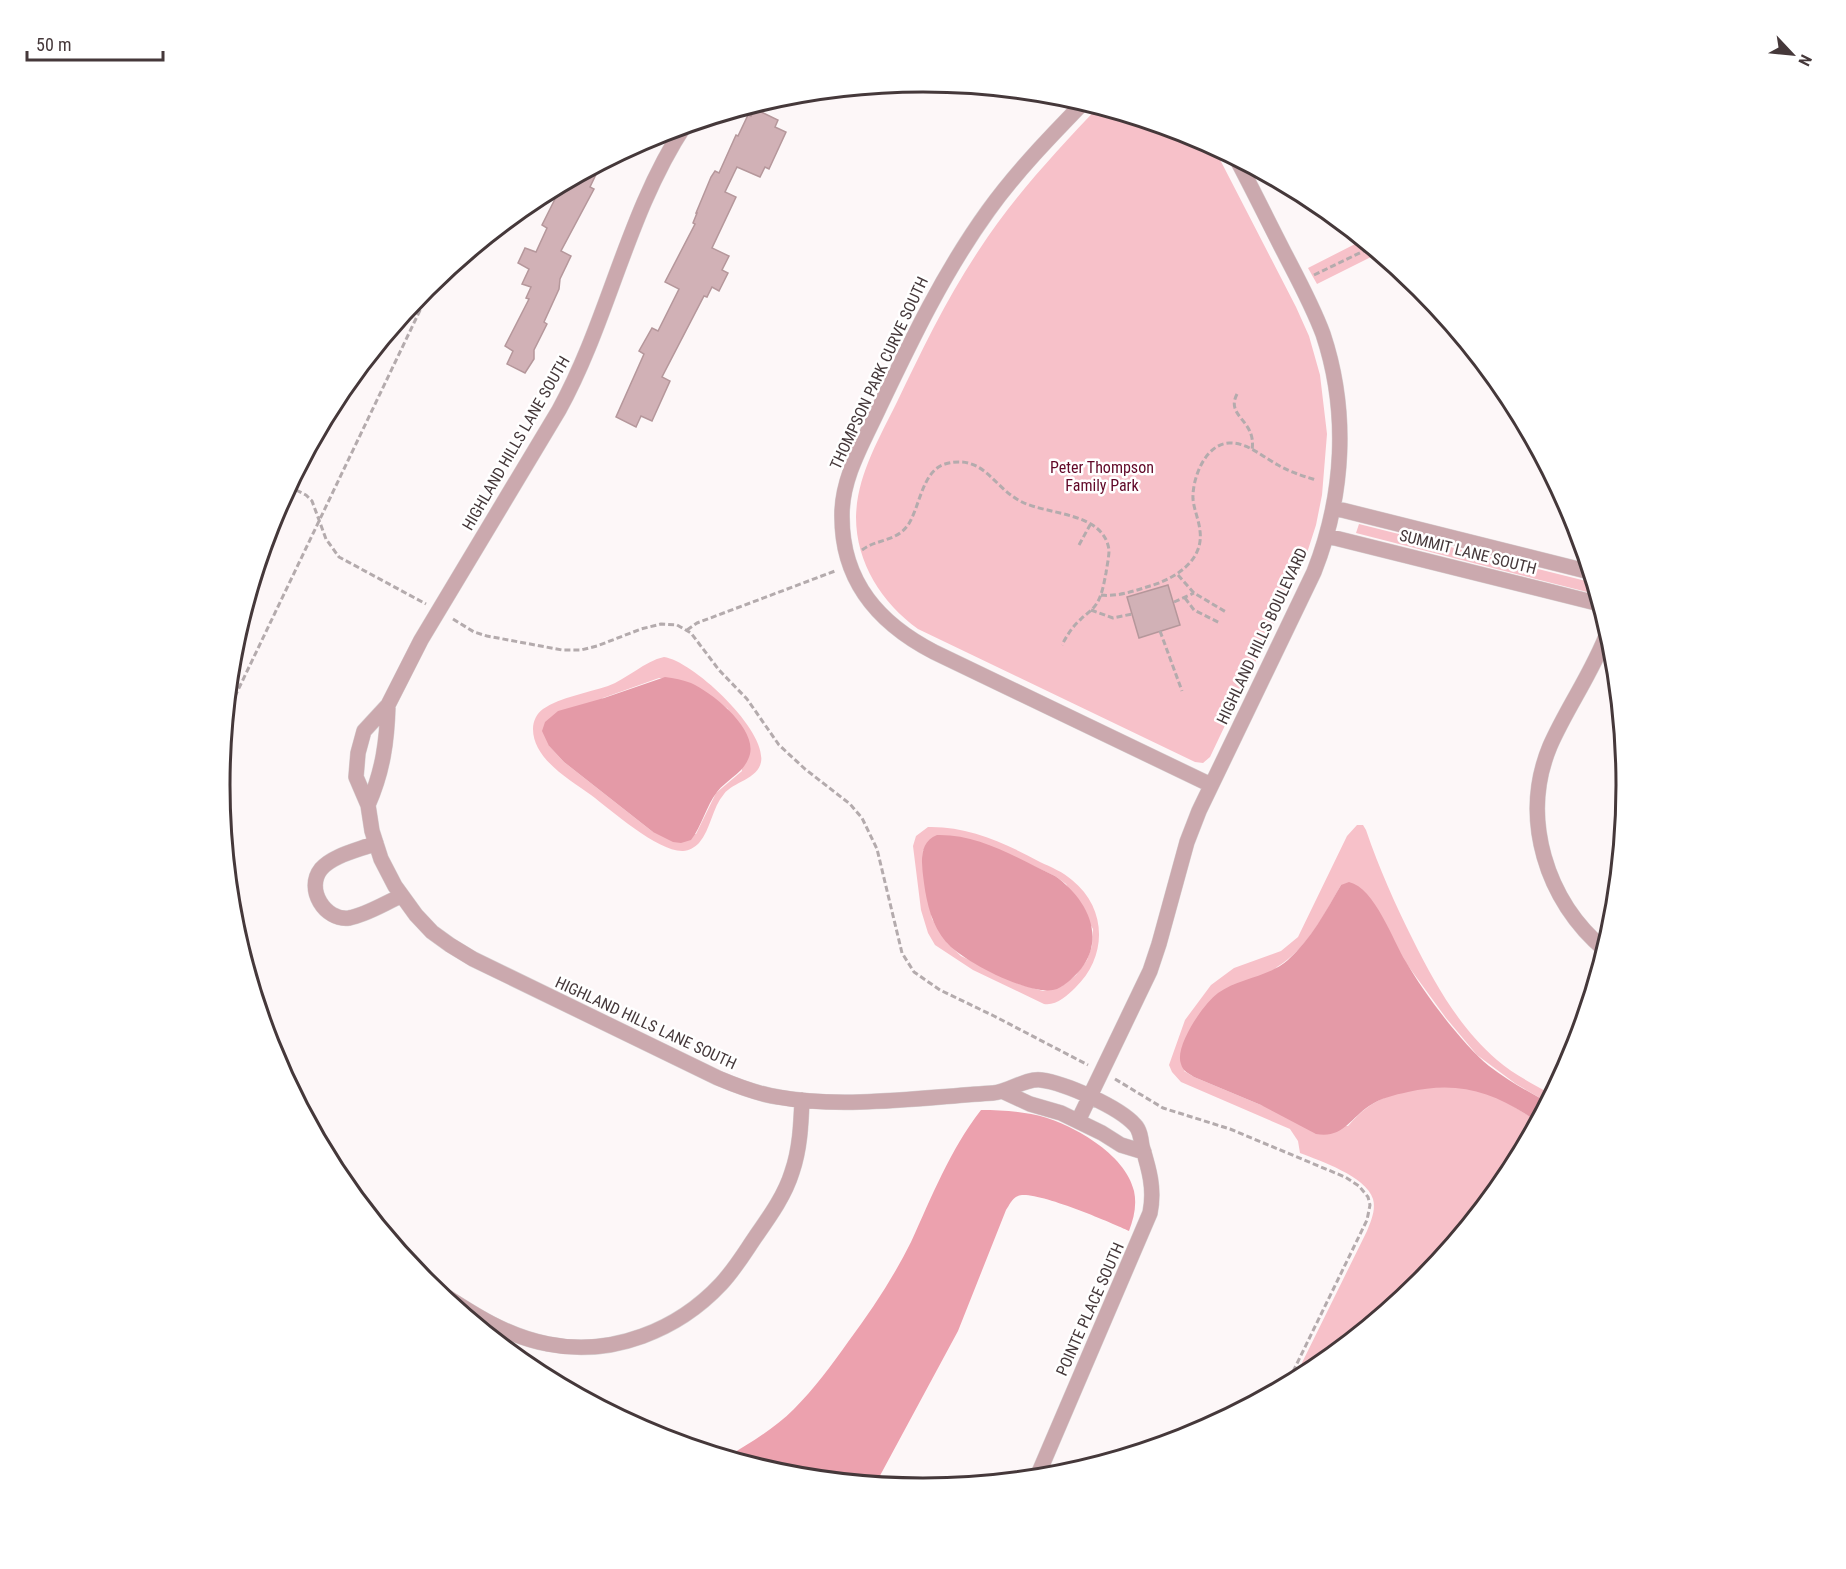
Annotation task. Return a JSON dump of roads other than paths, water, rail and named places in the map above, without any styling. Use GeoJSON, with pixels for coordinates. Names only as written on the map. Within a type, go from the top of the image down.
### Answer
{"type":"FeatureCollection","features":[{"type":"Feature","properties":{"kind":"street","name":"THOMPSON PARK CURVE SOUTH"},"geometry":{"type":"LineString","coordinates":[[1077,109],[1028,162],[989,209],[941,283],[906,351],[850,471],[842,511],[844,539],[855,574],[869,601],[884,619],[907,637],[1211,784]]}},
{"type":"Feature","properties":{"kind":"street","name":"HIGHLAND HILLS LANE SOUTH"},"geometry":{"type":"LineString","coordinates":[[678,136],[639,213],[589,349],[572,386],[421,640],[388,705],[364,731],[356,777],[368,805],[376,843],[387,872],[401,896],[432,932],[473,959],[718,1078],[765,1095],[802,1100],[860,1101],[1004,1092],[1035,1080],[1051,1082],[1090,1096]]}},
{"type":"Feature","properties":{"kind":"street","name":"HIGHLAND HILLS BOULEVARD"},"geometry":{"type":"LineString","coordinates":[[1078,1121],[1150,971],[1187,842],[1211,784],[1304,594],[1327,536],[1334,508],[1340,449],[1337,394],[1331,360],[1323,334],[1300,282],[1242,169]]}},
{"type":"Feature","properties":{"kind":"street","name":"SUMMIT LANE SOUTH"},"geometry":{"type":"LineString","coordinates":[[1334,508],[1581,570]]}},
{"type":"Feature","properties":{"kind":"street","name":"SUMMIT LANE SOUTH"},"geometry":{"type":"LineString","coordinates":[[1327,536],[1591,601]]}},
{"type":"Feature","properties":{"kind":"street"},"geometry":{"type":"LineString","coordinates":[[1597,942],[1575,920],[1553,885],[1541,850],[1538,801],[1549,749],[1602,645]]}},
{"type":"Feature","properties":{"kind":"street","name":"HIGHLAND HILLS LANE SOUTH"},"geometry":{"type":"LineString","coordinates":[[368,805],[378,781],[387,738],[388,705]]}},
{"type":"Feature","properties":{"kind":"street"},"geometry":{"type":"LineString","coordinates":[[376,843],[334,860],[322,868],[316,882],[318,899],[331,913],[345,918],[358,915],[401,896]]}},
{"type":"Feature","properties":{"kind":"street","name":"HIGHLAND HILLS LANE SOUTH"},"geometry":{"type":"LineString","coordinates":[[1004,1092],[1078,1121]]}},
{"type":"Feature","properties":{"kind":"street","name":"POINTE PLACE SOUTH"},"geometry":{"type":"LineString","coordinates":[[1041,1467],[1148,1220],[1153,1192],[1150,1171],[1137,1127],[1120,1113],[1090,1096]]}},
{"type":"Feature","properties":{"kind":"street"},"geometry":{"type":"LineString","coordinates":[[475,1313],[498,1327],[523,1337],[570,1347],[609,1345],[640,1337],[668,1325],[696,1308],[734,1269],[786,1187],[795,1162],[802,1100]]}},
{"type":"Feature","properties":{"kind":"street"},"geometry":{"type":"LineString","coordinates":[[1078,1121],[1121,1145],[1144,1152]]}},
{"type":"Feature","properties":{"kind":"park label","name":"Peter Thompson Family Park"},"geometry":{"type":"Point","coordinates":[1102,476]}}]}
